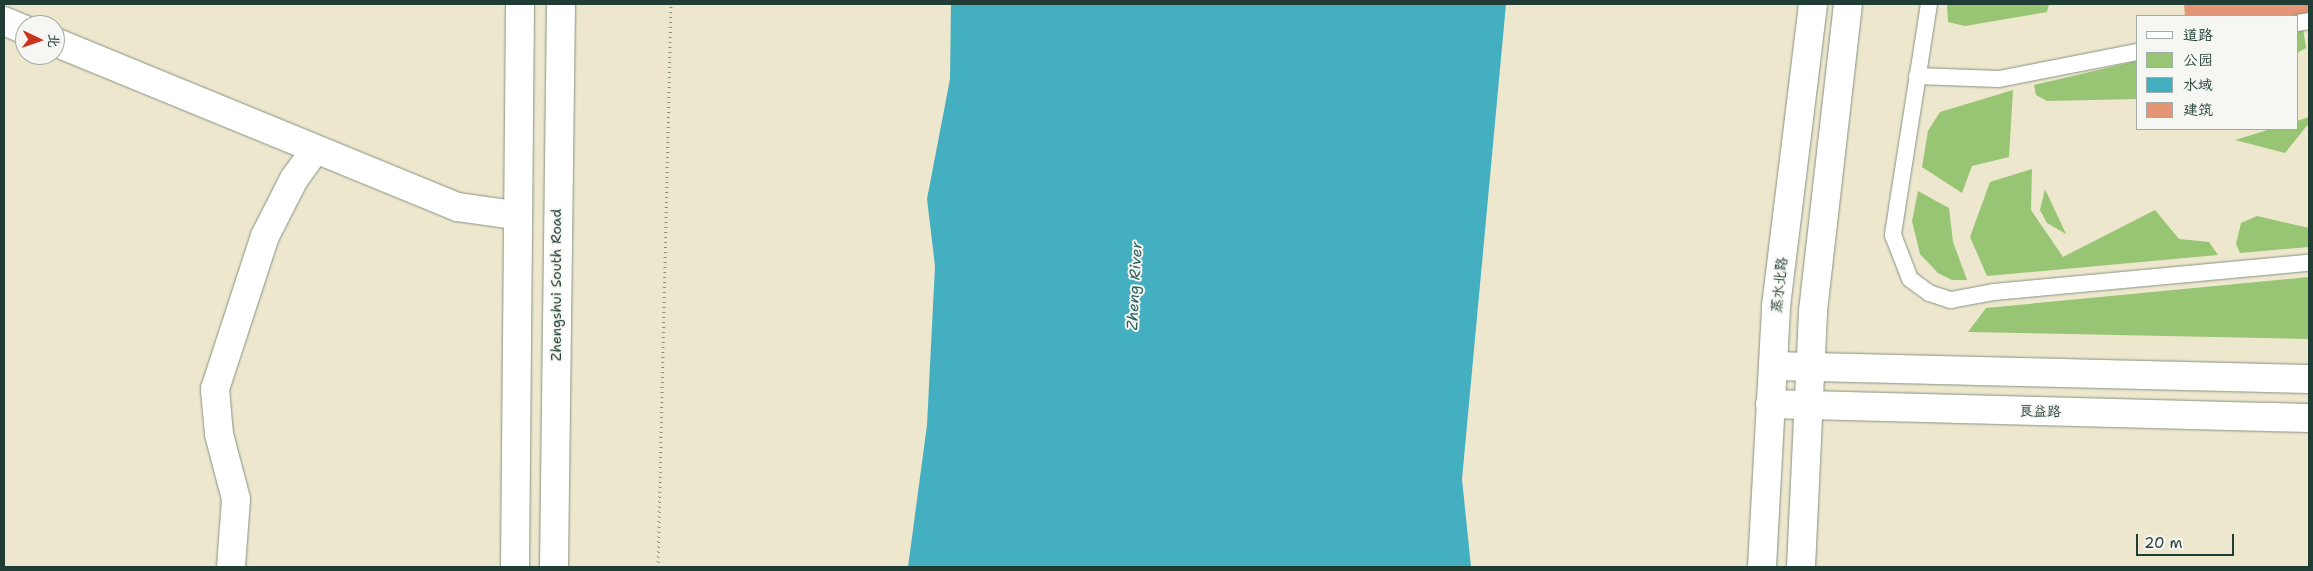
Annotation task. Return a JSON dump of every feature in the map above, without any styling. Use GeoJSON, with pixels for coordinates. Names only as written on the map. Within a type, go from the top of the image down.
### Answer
{"type":"FeatureCollection","features":[{"type":"Feature","properties":{"kind":"main road"},"geometry":{"type":"LineString","coordinates":[[515,567],[515,215],[520,4]]}},
{"type":"Feature","properties":{"kind":"main road","name":"Zhengshui South Road"},"geometry":{"type":"LineString","coordinates":[[554,567],[561,4]]}},
{"type":"Feature","properties":{"kind":"main road","name":"蒸水北路"},"geometry":{"type":"LineString","coordinates":[[1762,567],[1773,366],[1797,108],[1813,4]]}},
{"type":"Feature","properties":{"kind":"main road"},"geometry":{"type":"LineString","coordinates":[[1801,567],[1810,367],[1829,151],[1848,4]]}},
{"type":"Feature","properties":{"kind":"main road"},"geometry":{"type":"LineString","coordinates":[[65,46],[458,208],[515,215]]}},
{"type":"Feature","properties":{"kind":"main road"},"geometry":{"type":"LineString","coordinates":[[231,567],[236,499],[219,434],[215,389],[265,236],[294,179],[316,150]]}},
{"type":"Feature","properties":{"kind":"main road"},"geometry":{"type":"LineString","coordinates":[[1773,366],[2309,379]]}},
{"type":"Feature","properties":{"kind":"main road","name":"良益路"},"geometry":{"type":"LineString","coordinates":[[1770,404],[2309,418]]}},
{"type":"Feature","properties":{"kind":"lane"},"geometry":{"type":"LineString","coordinates":[[1929,4],[1893,235],[1910,279],[1929,293],[1951,300],[1994,292],[2309,263]]}},
{"type":"Feature","properties":{"kind":"lane"},"geometry":{"type":"LineString","coordinates":[[1917,76],[1998,79],[2136,52]]}},
{"type":"Feature","properties":{"kind":"path"},"geometry":{"type":"LineString","coordinates":[[658,567],[671,4]]}},
{"type":"Feature","properties":{"kind":"green space"},"geometry":{"type":"Polygon","coordinates":[[[1947,4],[2049,4],[2047,12],[1965,26],[1948,22],[1947,4]]]}},
{"type":"Feature","properties":{"kind":"green space"},"geometry":{"type":"Polygon","coordinates":[[[2303,28],[2306,48],[2298,52],[2298,29],[2303,28]]]}},
{"type":"Feature","properties":{"kind":"green space"},"geometry":{"type":"Polygon","coordinates":[[[2136,61],[2136,99],[2047,101],[2036,95],[2034,85],[2136,61]]]}},
{"type":"Feature","properties":{"kind":"green space"},"geometry":{"type":"Polygon","coordinates":[[[2013,90],[2009,157],[1972,166],[1962,193],[1922,167],[1928,131],[1940,112],[2013,90]]]}},
{"type":"Feature","properties":{"kind":"green space"},"geometry":{"type":"Polygon","coordinates":[[[2309,117],[2309,123],[2285,153],[2235,140],[2268,130],[2298,130],[2298,121],[2309,117]]]}},
{"type":"Feature","properties":{"kind":"green space"},"geometry":{"type":"Polygon","coordinates":[[[2032,169],[2031,210],[2063,257],[2155,210],[2179,239],[2209,242],[2218,255],[1987,276],[1970,237],[1990,182],[2032,169]]]}},
{"type":"Feature","properties":{"kind":"green space"},"geometry":{"type":"Polygon","coordinates":[[[2045,189],[2066,234],[2047,223],[2040,210],[2045,189]]]}},
{"type":"Feature","properties":{"kind":"green space"},"geometry":{"type":"Polygon","coordinates":[[[1918,191],[1949,208],[1953,242],[1967,280],[1952,280],[1938,273],[1920,254],[1912,221],[1918,191]]]}},
{"type":"Feature","properties":{"kind":"green space"},"geometry":{"type":"Polygon","coordinates":[[[2257,216],[2309,228],[2309,247],[2240,253],[2236,244],[2241,223],[2257,216]]]}},
{"type":"Feature","properties":{"kind":"green space"},"geometry":{"type":"Polygon","coordinates":[[[2309,277],[2309,339],[1968,332],[1986,308],[2309,277]]]}},
{"type":"Feature","properties":{"kind":"water","name":"Zheng River"},"geometry":{"type":"Polygon","coordinates":[[[951,4],[1506,4],[1462,479],[1471,567],[908,567],[927,425],[935,266],[927,199],[950,79],[951,4]]]}},
{"type":"Feature","properties":{"kind":"building"},"geometry":{"type":"Polygon","coordinates":[[[2184,4],[2309,4],[2309,27],[2298,15],[2185,15],[2184,4]]]}}]}
